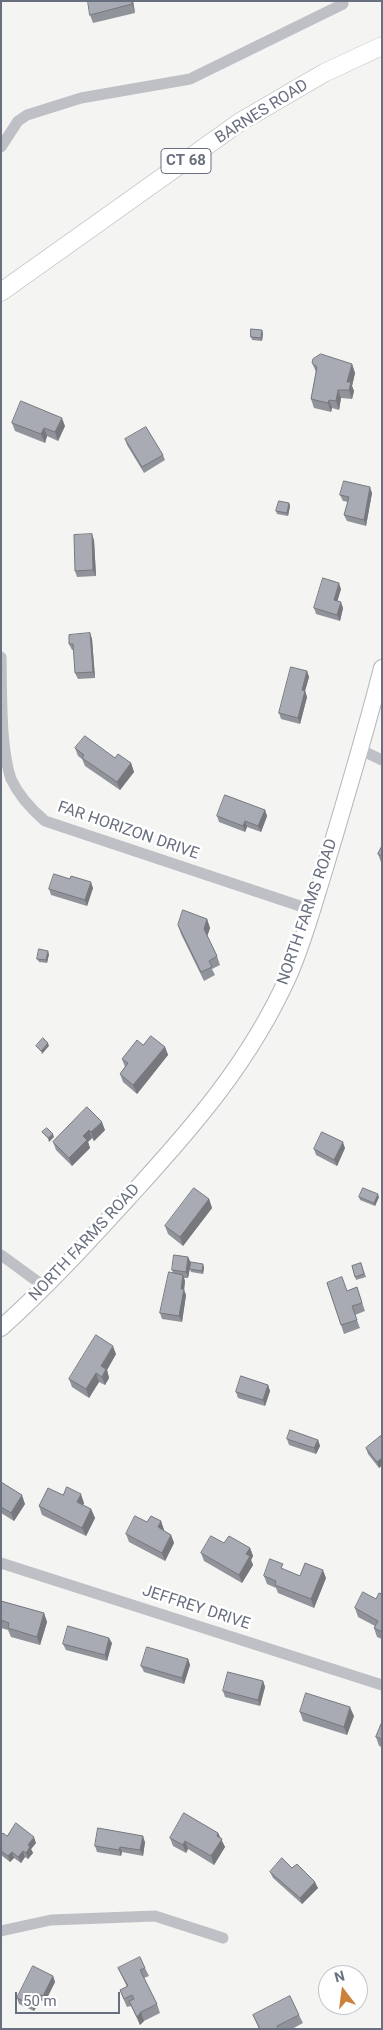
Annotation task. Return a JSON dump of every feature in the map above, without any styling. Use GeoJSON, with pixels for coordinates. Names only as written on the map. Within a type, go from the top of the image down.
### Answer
{"type":"FeatureCollection","features":[{"type":"Feature","properties":{"kind":"main road","name":"BARNES ROAD"},"geometry":{"type":"LineString","coordinates":[[1,292],[240,122],[324,73],[382,46]]}},
{"type":"Feature","properties":{"kind":"main road","name":"NORTH FARMS ROAD"},"geometry":{"type":"LineString","coordinates":[[1,1328],[45,1287],[193,1126],[227,1083],[256,1039],[289,974],[312,910],[361,750],[382,668]]}},
{"type":"Feature","properties":{"kind":"street"},"geometry":{"type":"LineString","coordinates":[[1,147],[18,121],[27,115],[81,98],[190,79],[343,4]]}},
{"type":"Feature","properties":{"kind":"street","name":"FAR HORIZON DRIVE"},"geometry":{"type":"LineString","coordinates":[[1,657],[3,732],[7,764],[18,792],[45,820],[312,910]]}},
{"type":"Feature","properties":{"kind":"street"},"geometry":{"type":"LineString","coordinates":[[361,750],[382,760]]}},
{"type":"Feature","properties":{"kind":"street"},"geometry":{"type":"LineString","coordinates":[[1,1256],[45,1287]]}},
{"type":"Feature","properties":{"kind":"street","name":"JEFFREY DRIVE"},"geometry":{"type":"LineString","coordinates":[[1,1563],[382,1685]]}},
{"type":"Feature","properties":{"kind":"street"},"geometry":{"type":"LineString","coordinates":[[1,1931],[51,1920],[155,1916],[223,1938]]}},
{"type":"Feature","properties":{"kind":"building"},"geometry":{"type":"Polygon","coordinates":[[[88,1],[132,1],[132,4],[90,15],[88,1]]]}},
{"type":"Feature","properties":{"kind":"building"},"geometry":{"type":"Polygon","coordinates":[[[251,329],[262,330],[261,338],[251,337],[251,329]]]}},
{"type":"Feature","properties":{"kind":"building"},"geometry":{"type":"Polygon","coordinates":[[[321,354],[352,364],[347,382],[351,382],[349,390],[338,390],[336,401],[329,400],[328,403],[311,399],[317,367],[312,363],[313,359],[321,354]]]}},
{"type":"Feature","properties":{"kind":"building"},"geometry":{"type":"Polygon","coordinates":[[[21,401],[62,418],[55,432],[44,428],[41,434],[12,423],[21,401]]]}},
{"type":"Feature","properties":{"kind":"building"},"geometry":{"type":"Polygon","coordinates":[[[146,427],[163,455],[142,467],[125,439],[146,427]]]}},
{"type":"Feature","properties":{"kind":"building"},"geometry":{"type":"Polygon","coordinates":[[[344,481],[370,487],[364,520],[344,515],[349,497],[340,495],[344,481]]]}},
{"type":"Feature","properties":{"kind":"building"},"geometry":{"type":"Polygon","coordinates":[[[279,501],[289,503],[287,513],[276,511],[279,501]]]}},
{"type":"Feature","properties":{"kind":"building"},"geometry":{"type":"Polygon","coordinates":[[[92,534],[93,570],[75,571],[74,535],[92,534]]]}},
{"type":"Feature","properties":{"kind":"building"},"geometry":{"type":"Polygon","coordinates":[[[323,578],[339,583],[334,600],[341,602],[337,615],[314,608],[323,578]]]}},
{"type":"Feature","properties":{"kind":"building"},"geometry":{"type":"Polygon","coordinates":[[[90,633],[93,672],[75,673],[73,644],[69,644],[69,635],[90,633]]]}},
{"type":"Feature","properties":{"kind":"building"},"geometry":{"type":"Polygon","coordinates":[[[291,667],[307,671],[302,690],[305,691],[298,718],[279,713],[291,667]]]}},
{"type":"Feature","properties":{"kind":"building"},"geometry":{"type":"Polygon","coordinates":[[[85,736],[115,758],[118,754],[131,763],[117,782],[82,758],[84,755],[75,748],[85,736]]]}},
{"type":"Feature","properties":{"kind":"building"},"geometry":{"type":"Polygon","coordinates":[[[225,795],[265,810],[258,826],[245,821],[243,826],[217,816],[225,795]]]}},
{"type":"Feature","properties":{"kind":"building"},"geometry":{"type":"Polygon","coordinates":[[[382,846],[382,856],[378,854],[382,846]]]}},
{"type":"Feature","properties":{"kind":"building"},"geometry":{"type":"Polygon","coordinates":[[[54,874],[70,879],[71,876],[91,882],[85,900],[49,889],[54,874]]]}},
{"type":"Feature","properties":{"kind":"building"},"geometry":{"type":"Polygon","coordinates":[[[183,910],[207,919],[204,929],[217,956],[209,961],[212,967],[201,972],[178,925],[183,910]]]}},
{"type":"Feature","properties":{"kind":"building"},"geometry":{"type":"Polygon","coordinates":[[[39,949],[48,951],[46,960],[37,959],[39,949]]]}},
{"type":"Feature","properties":{"kind":"building"},"geometry":{"type":"Polygon","coordinates":[[[151,1036],[165,1047],[133,1085],[120,1074],[128,1063],[122,1059],[137,1040],[143,1045],[151,1036]]]}},
{"type":"Feature","properties":{"kind":"building"},"geometry":{"type":"Polygon","coordinates":[[[43,1038],[48,1043],[41,1051],[36,1046],[43,1038]]]}},
{"type":"Feature","properties":{"kind":"building"},"geometry":{"type":"Polygon","coordinates":[[[87,1107],[102,1122],[91,1132],[89,1130],[83,1136],[87,1140],[69,1158],[53,1142],[87,1107]]]}},
{"type":"Feature","properties":{"kind":"building"},"geometry":{"type":"Polygon","coordinates":[[[47,1128],[53,1134],[48,1138],[42,1132],[47,1128]]]}},
{"type":"Feature","properties":{"kind":"building"},"geometry":{"type":"Polygon","coordinates":[[[322,1132],[343,1142],[334,1160],[314,1149],[322,1132]]]}},
{"type":"Feature","properties":{"kind":"building"},"geometry":{"type":"Polygon","coordinates":[[[194,1188],[209,1199],[180,1237],[165,1226],[194,1188]]]}},
{"type":"Feature","properties":{"kind":"building"},"geometry":{"type":"Polygon","coordinates":[[[363,1188],[378,1194],[374,1203],[359,1197],[363,1188]]]}},
{"type":"Feature","properties":{"kind":"building"},"geometry":{"type":"Polygon","coordinates":[[[174,1255],[188,1257],[186,1272],[172,1270],[174,1255]]]}},
{"type":"Feature","properties":{"kind":"building"},"geometry":{"type":"Polygon","coordinates":[[[191,1262],[203,1264],[202,1271],[190,1269],[191,1262]]]}},
{"type":"Feature","properties":{"kind":"building"},"geometry":{"type":"Polygon","coordinates":[[[361,1263],[364,1274],[355,1277],[352,1266],[361,1263]]]}},
{"type":"Feature","properties":{"kind":"building"},"geometry":{"type":"Polygon","coordinates":[[[169,1272],[183,1275],[181,1289],[184,1289],[179,1316],[160,1313],[169,1272]]]}},
{"type":"Feature","properties":{"kind":"building"},"geometry":{"type":"Polygon","coordinates":[[[342,1277],[347,1291],[357,1287],[362,1303],[352,1306],[357,1320],[341,1325],[327,1283],[342,1277]]]}},
{"type":"Feature","properties":{"kind":"building"},"geometry":{"type":"Polygon","coordinates":[[[96,1335],[113,1346],[101,1366],[106,1369],[102,1377],[96,1373],[86,1389],[69,1379],[96,1335]]]}},
{"type":"Feature","properties":{"kind":"building"},"geometry":{"type":"Polygon","coordinates":[[[241,1376],[268,1385],[263,1400],[236,1392],[241,1376]]]}},
{"type":"Feature","properties":{"kind":"building"},"geometry":{"type":"Polygon","coordinates":[[[290,1430],[318,1440],[314,1448],[287,1439],[290,1430]]]}},
{"type":"Feature","properties":{"kind":"building"},"geometry":{"type":"Polygon","coordinates":[[[382,1435],[382,1458],[377,1462],[366,1448],[382,1435]]]}},
{"type":"Feature","properties":{"kind":"building"},"geometry":{"type":"Polygon","coordinates":[[[1,1482],[22,1495],[11,1513],[1,1507],[1,1482]]]}},
{"type":"Feature","properties":{"kind":"building"},"geometry":{"type":"Polygon","coordinates":[[[67,1487],[81,1494],[77,1502],[91,1509],[82,1528],[39,1506],[48,1488],[63,1495],[67,1487]]]}},
{"type":"Feature","properties":{"kind":"building"},"geometry":{"type":"Polygon","coordinates":[[[135,1516],[147,1522],[151,1516],[161,1521],[158,1527],[171,1535],[162,1553],[126,1534],[135,1516]]]}},
{"type":"Feature","properties":{"kind":"building"},"geometry":{"type":"Polygon","coordinates":[[[211,1536],[224,1543],[229,1536],[250,1548],[246,1554],[250,1556],[239,1575],[201,1553],[211,1536]]]}},
{"type":"Feature","properties":{"kind":"building"},"geometry":{"type":"Polygon","coordinates":[[[270,1559],[283,1564],[281,1568],[300,1576],[305,1563],[323,1570],[311,1599],[275,1585],[276,1581],[264,1576],[270,1559]]]}},
{"type":"Feature","properties":{"kind":"building"},"geometry":{"type":"Polygon","coordinates":[[[363,1592],[376,1599],[379,1593],[382,1594],[382,1632],[374,1628],[378,1621],[355,1608],[363,1592]]]}},
{"type":"Feature","properties":{"kind":"building"},"geometry":{"type":"Polygon","coordinates":[[[1,1601],[44,1613],[37,1637],[8,1628],[9,1623],[1,1620],[1,1601]]]}},
{"type":"Feature","properties":{"kind":"building"},"geometry":{"type":"Polygon","coordinates":[[[68,1626],[109,1638],[105,1655],[63,1644],[68,1626]]]}},
{"type":"Feature","properties":{"kind":"building"},"geometry":{"type":"Polygon","coordinates":[[[147,1647],[188,1659],[182,1678],[141,1666],[147,1647]]]}},
{"type":"Feature","properties":{"kind":"building"},"geometry":{"type":"Polygon","coordinates":[[[228,1672],[263,1681],[258,1700],[223,1691],[228,1672]]]}},
{"type":"Feature","properties":{"kind":"building"},"geometry":{"type":"Polygon","coordinates":[[[306,1693],[350,1707],[344,1727],[300,1712],[306,1693]]]}},
{"type":"Feature","properties":{"kind":"building"},"geometry":{"type":"Polygon","coordinates":[[[382,1722],[382,1739],[376,1737],[382,1722]]]}},
{"type":"Feature","properties":{"kind":"building"},"geometry":{"type":"Polygon","coordinates":[[[184,1813],[218,1833],[217,1836],[222,1839],[211,1856],[185,1841],[183,1845],[170,1838],[184,1813]]]}},
{"type":"Feature","properties":{"kind":"building"},"geometry":{"type":"Polygon","coordinates":[[[16,1823],[34,1837],[28,1845],[30,1847],[26,1853],[23,1851],[18,1857],[12,1852],[8,1856],[1,1851],[1,1835],[3,1833],[7,1836],[16,1823]]]}},
{"type":"Feature","properties":{"kind":"building"},"geometry":{"type":"Polygon","coordinates":[[[98,1828],[143,1836],[140,1850],[120,1847],[119,1850],[95,1846],[98,1828]]]}},
{"type":"Feature","properties":{"kind":"building"},"geometry":{"type":"Polygon","coordinates":[[[282,1858],[292,1868],[297,1864],[315,1882],[300,1898],[270,1872],[282,1858]]]}},
{"type":"Feature","properties":{"kind":"building"},"geometry":{"type":"Polygon","coordinates":[[[140,1957],[145,1968],[140,1970],[157,2004],[141,2012],[137,2017],[129,2001],[134,1999],[132,1995],[124,1999],[120,1990],[128,1986],[118,1968],[140,1957]]]}},
{"type":"Feature","properties":{"kind":"building"},"geometry":{"type":"Polygon","coordinates":[[[33,1966],[53,1976],[43,1996],[38,1994],[32,2005],[17,1998],[33,1966]]]}},
{"type":"Feature","properties":{"kind":"building"},"geometry":{"type":"Polygon","coordinates":[[[290,1996],[299,2015],[277,2026],[278,2029],[260,2029],[253,2015],[290,1996]]]}}]}
